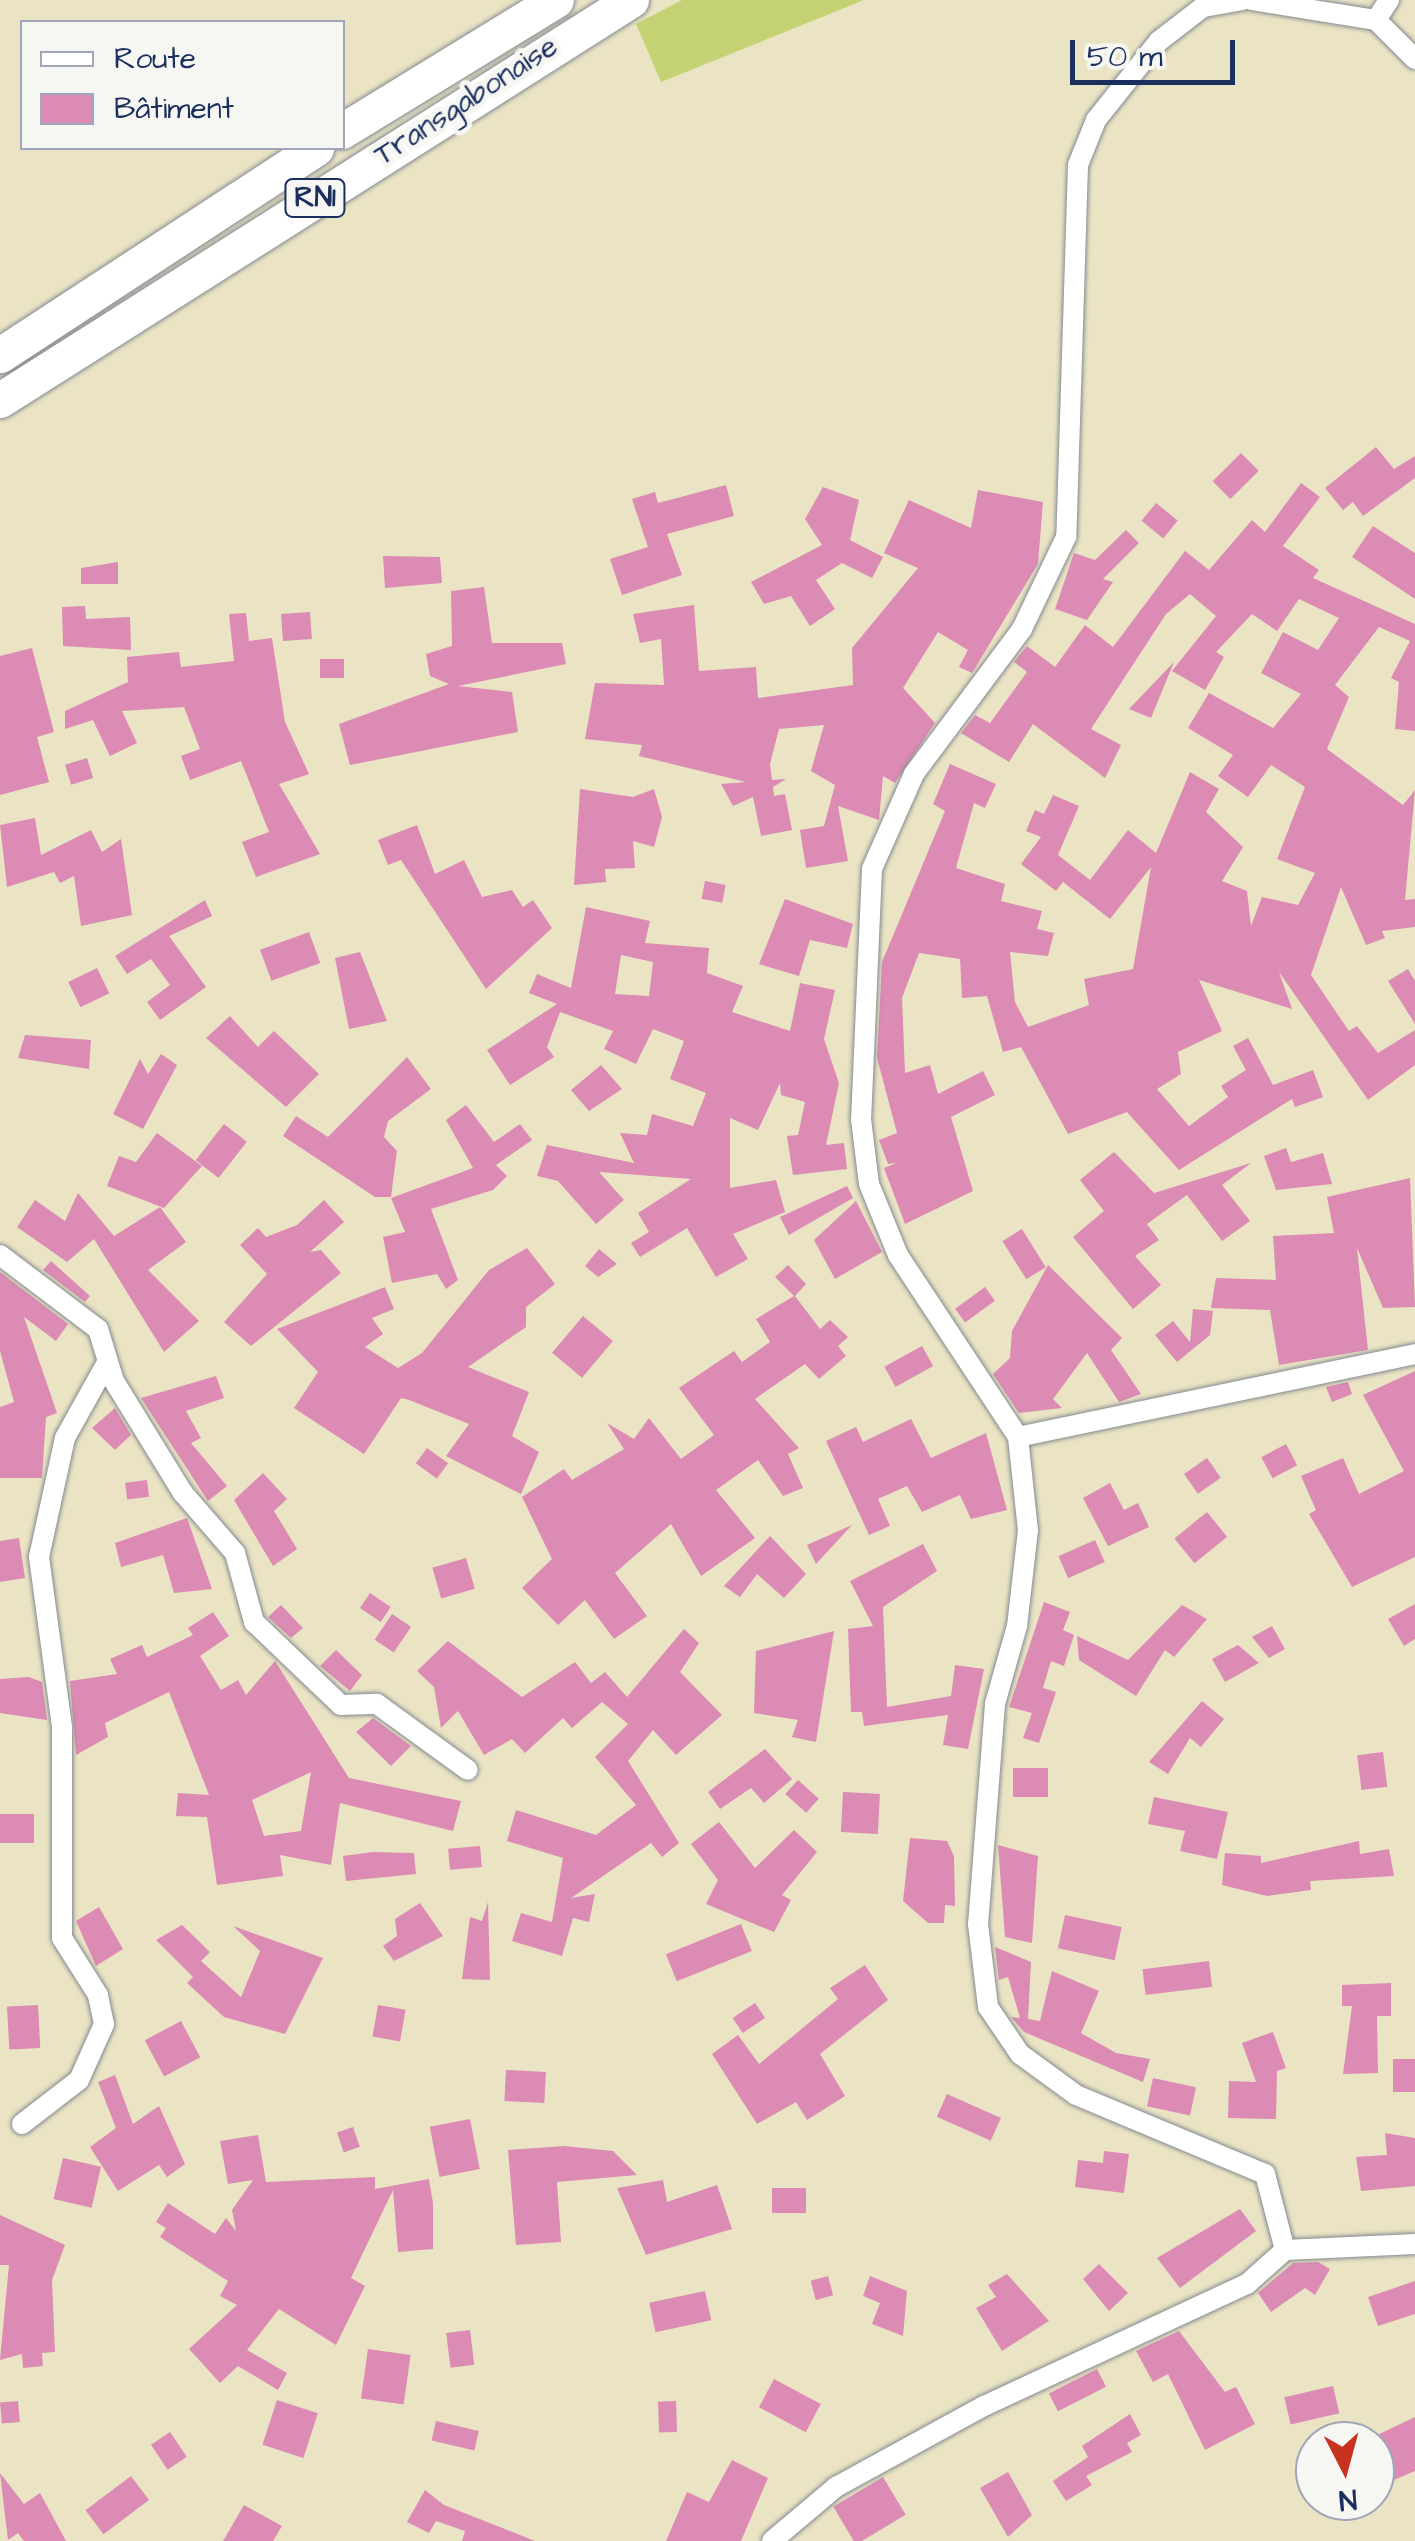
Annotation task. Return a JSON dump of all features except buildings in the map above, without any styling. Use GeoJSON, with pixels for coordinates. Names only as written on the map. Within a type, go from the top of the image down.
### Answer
{"type":"FeatureCollection","features":[{"type":"Feature","properties":{"kind":"highway","name":"Transgabonaise"},"geometry":{"type":"LineString","coordinates":[[345,129],[556,0]]}},
{"type":"Feature","properties":{"kind":"highway","name":"Transgabonaise"},"geometry":{"type":"LineString","coordinates":[[0,400],[541,49],[631,0]]}},
{"type":"Feature","properties":{"kind":"highway","name":"RN1"},"geometry":{"type":"LineString","coordinates":[[0,355],[313,150]]}},
{"type":"Feature","properties":{"kind":"street"},"geometry":{"type":"LineString","coordinates":[[1243,0],[1203,7],[1159,41],[1096,120],[1072,213],[1066,537],[1022,628],[914,774],[872,870],[861,1004],[868,1184],[929,1309],[1018,1438],[1028,1530],[1017,1626],[995,1704],[978,1924],[988,2008],[1020,2054],[1076,2095],[1264,2174],[1286,2250]]}},
{"type":"Feature","properties":{"kind":"street"},"geometry":{"type":"LineString","coordinates":[[1251,0],[1376,20],[1415,60]]}},
{"type":"Feature","properties":{"kind":"street"},"geometry":{"type":"LineString","coordinates":[[1376,20],[1390,0]]}},
{"type":"Feature","properties":{"kind":"street"},"geometry":{"type":"LineString","coordinates":[[0,1255],[98,1329],[105,1366],[184,1493],[235,1553],[254,1622],[341,1705],[377,1704],[468,1770]]}},
{"type":"Feature","properties":{"kind":"street"},"geometry":{"type":"LineString","coordinates":[[1018,1438],[1415,1354]]}},
{"type":"Feature","properties":{"kind":"street"},"geometry":{"type":"LineString","coordinates":[[22,2124],[79,2080],[104,2024],[98,1995],[62,1938],[62,1728],[39,1557],[65,1438],[105,1366]]}},
{"type":"Feature","properties":{"kind":"street"},"geometry":{"type":"LineString","coordinates":[[772,2541],[836,2487],[984,2406],[1247,2284],[1286,2250],[1415,2244]]}},
{"type":"Feature","properties":{"kind":"green space"},"geometry":{"type":"Polygon","coordinates":[[[682,0],[864,0],[661,82],[636,24],[682,0]]]}}]}
